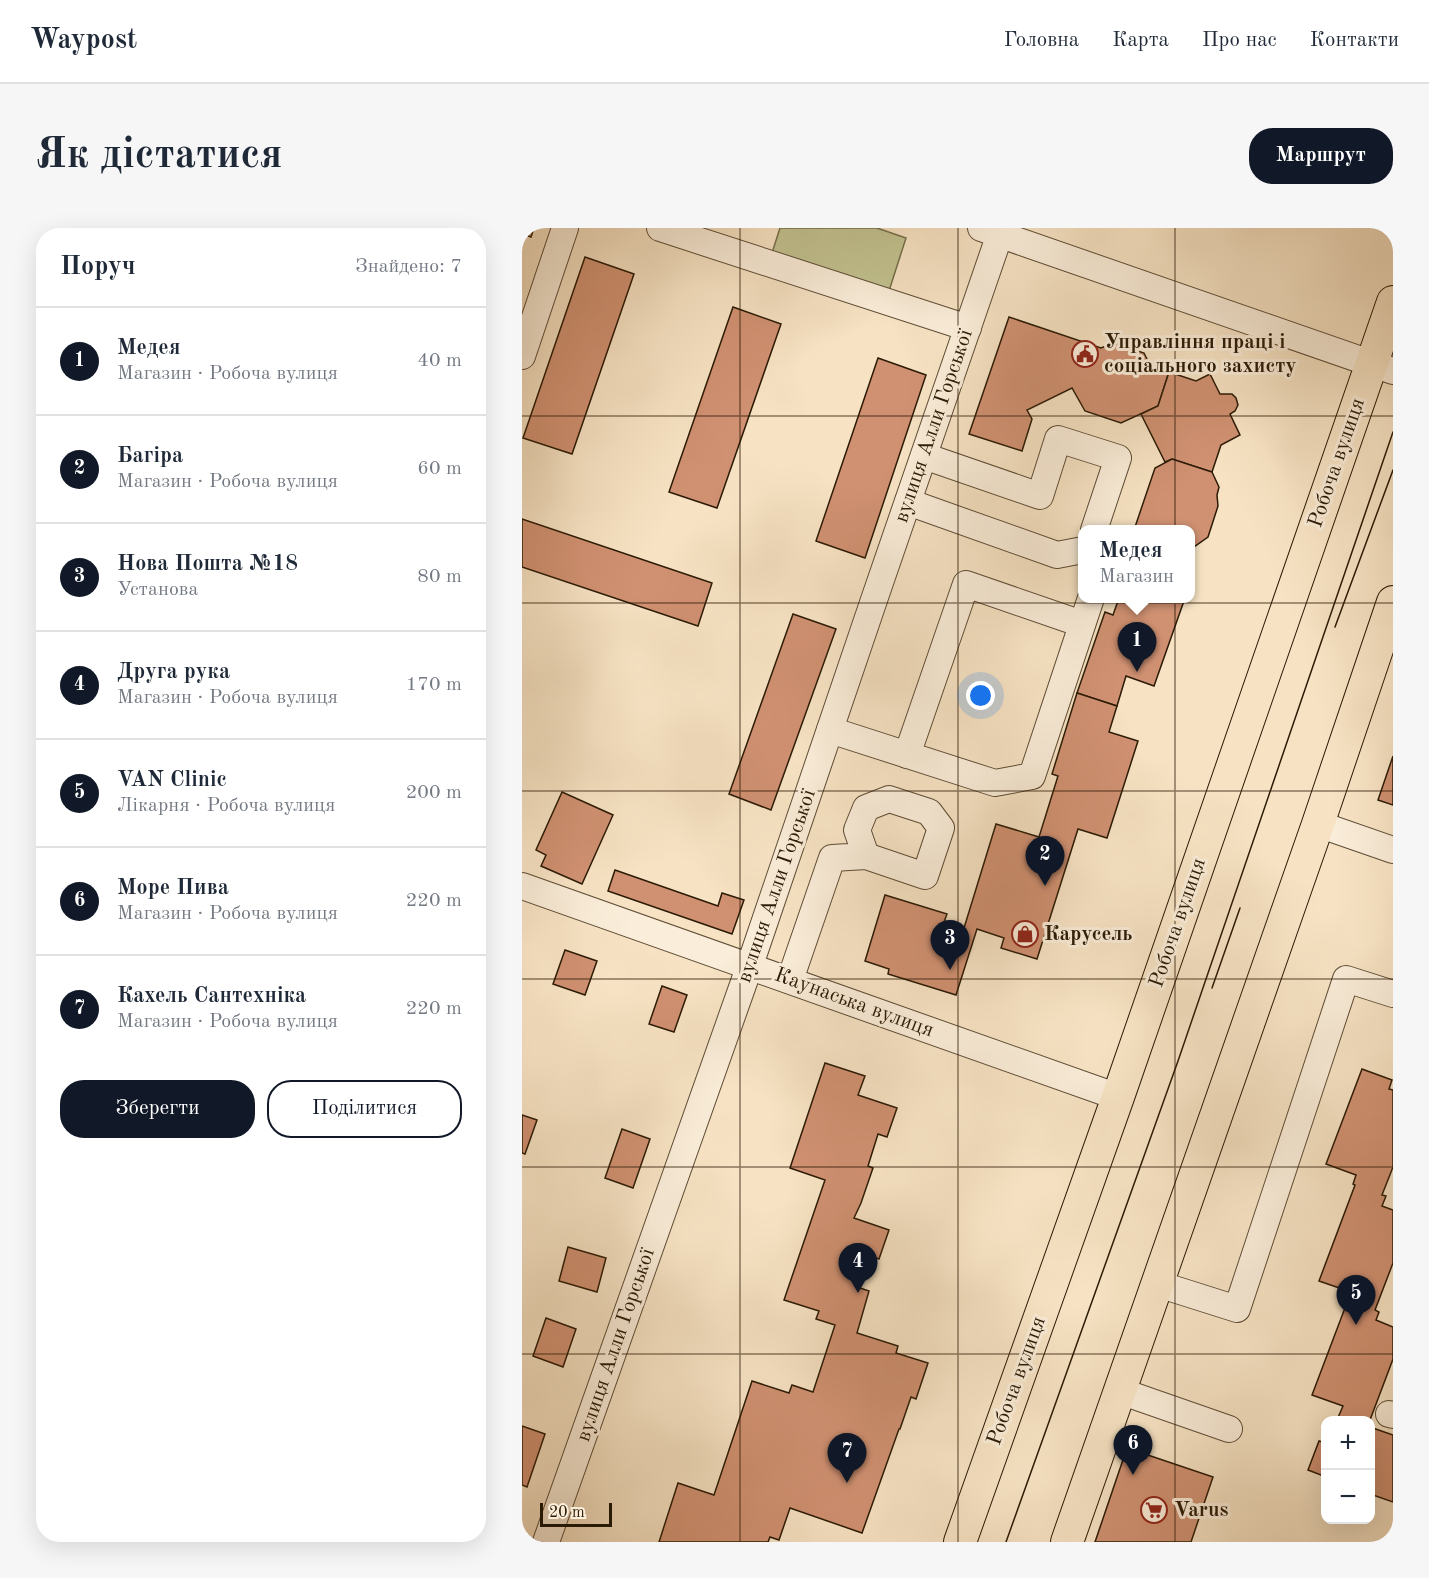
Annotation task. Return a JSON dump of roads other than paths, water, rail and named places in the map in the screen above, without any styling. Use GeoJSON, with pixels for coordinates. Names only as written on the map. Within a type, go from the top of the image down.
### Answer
{"type":"FeatureCollection","features":[{"type":"Feature","properties":{"kind":"main road","name":"Робоча вулиця"},"geometry":{"type":"LineString","coordinates":[[960,1542],[1382,367],[1393,302]]}},
{"type":"Feature","properties":{"kind":"main road"},"geometry":{"type":"LineString","coordinates":[[1067,1542],[1318,824],[1393,602]]}},
{"type":"Feature","properties":{"kind":"street"},"geometry":{"type":"LineString","coordinates":[[522,356],[533,285],[565,228]]}},
{"type":"Feature","properties":{"kind":"street"},"geometry":{"type":"LineString","coordinates":[[660,228],[968,328]]}},
{"type":"Feature","properties":{"kind":"street"},"geometry":{"type":"LineString","coordinates":[[994,230],[1382,367]]}},
{"type":"Feature","properties":{"kind":"street","name":"вулиця Алли Горської"},"geometry":{"type":"LineString","coordinates":[[546,1542],[750,966],[968,328],[994,230]]}},
{"type":"Feature","properties":{"kind":"street"},"geometry":{"type":"LineString","coordinates":[[924,456],[1040,496],[1058,439],[1118,458],[1096,525]]}},
{"type":"Feature","properties":{"kind":"street"},"geometry":{"type":"LineString","coordinates":[[908,502],[1057,555],[1078,557]]}},
{"type":"Feature","properties":{"kind":"street"},"geometry":{"type":"LineString","coordinates":[[907,755],[966,584],[1082,624]]}},
{"type":"Feature","properties":{"kind":"street"},"geometry":{"type":"LineString","coordinates":[[830,730],[995,783],[1032,776],[1089,603]]}},
{"type":"Feature","properties":{"kind":"street"},"geometry":{"type":"LineString","coordinates":[[1318,824],[1393,850]]}},
{"type":"Feature","properties":{"kind":"street"},"geometry":{"type":"LineString","coordinates":[[790,980],[832,858],[866,856]]}},
{"type":"Feature","properties":{"kind":"street","name":"Каунаська вулиця"},"geometry":{"type":"LineString","coordinates":[[522,885],[1118,1097]]}},
{"type":"Feature","properties":{"kind":"street"},"geometry":{"type":"LineString","coordinates":[[1158,1284],[1237,1308],[1346,979],[1393,994]]}},
{"type":"Feature","properties":{"kind":"street"},"geometry":{"type":"LineString","coordinates":[[1120,1391],[1229,1429]]}},
{"type":"Feature","properties":{"kind":"tram line"},"geometry":{"type":"LineString","coordinates":[[1006,1542],[1178,1061],[1393,432]]}},
{"type":"Feature","properties":{"kind":"tram line"},"geometry":{"type":"LineString","coordinates":[[1335,627],[1393,470]]}},
{"type":"Feature","properties":{"kind":"tram line"},"geometry":{"type":"LineString","coordinates":[[1212,988],[1240,908]]}},
{"type":"Feature","properties":{"kind":"place","name":"Управління праці і соціального захисту"},"geometry":{"type":"Point","coordinates":[1085,354]}},
{"type":"Feature","properties":{"kind":"place","name":"Медея"},"geometry":{"type":"Point","coordinates":[1137,672]}},
{"type":"Feature","properties":{"kind":"place","name":"Багіра"},"geometry":{"type":"Point","coordinates":[1045,886]}},
{"type":"Feature","properties":{"kind":"place","name":"Карусель"},"geometry":{"type":"Point","coordinates":[1025,934]}},
{"type":"Feature","properties":{"kind":"place","name":"Нова Пошта №18"},"geometry":{"type":"Point","coordinates":[950,970]}},
{"type":"Feature","properties":{"kind":"place","name":"Друга рука"},"geometry":{"type":"Point","coordinates":[858,1293]}},
{"type":"Feature","properties":{"kind":"place","name":"VAN Clinic"},"geometry":{"type":"Point","coordinates":[1356,1325]}},
{"type":"Feature","properties":{"kind":"place","name":"Море Пива"},"geometry":{"type":"Point","coordinates":[1133,1475]}},
{"type":"Feature","properties":{"kind":"place","name":"Кахель Сантехніка"},"geometry":{"type":"Point","coordinates":[847,1483]}},
{"type":"Feature","properties":{"kind":"place","name":"Varus"},"geometry":{"type":"Point","coordinates":[1154,1510]}}]}
